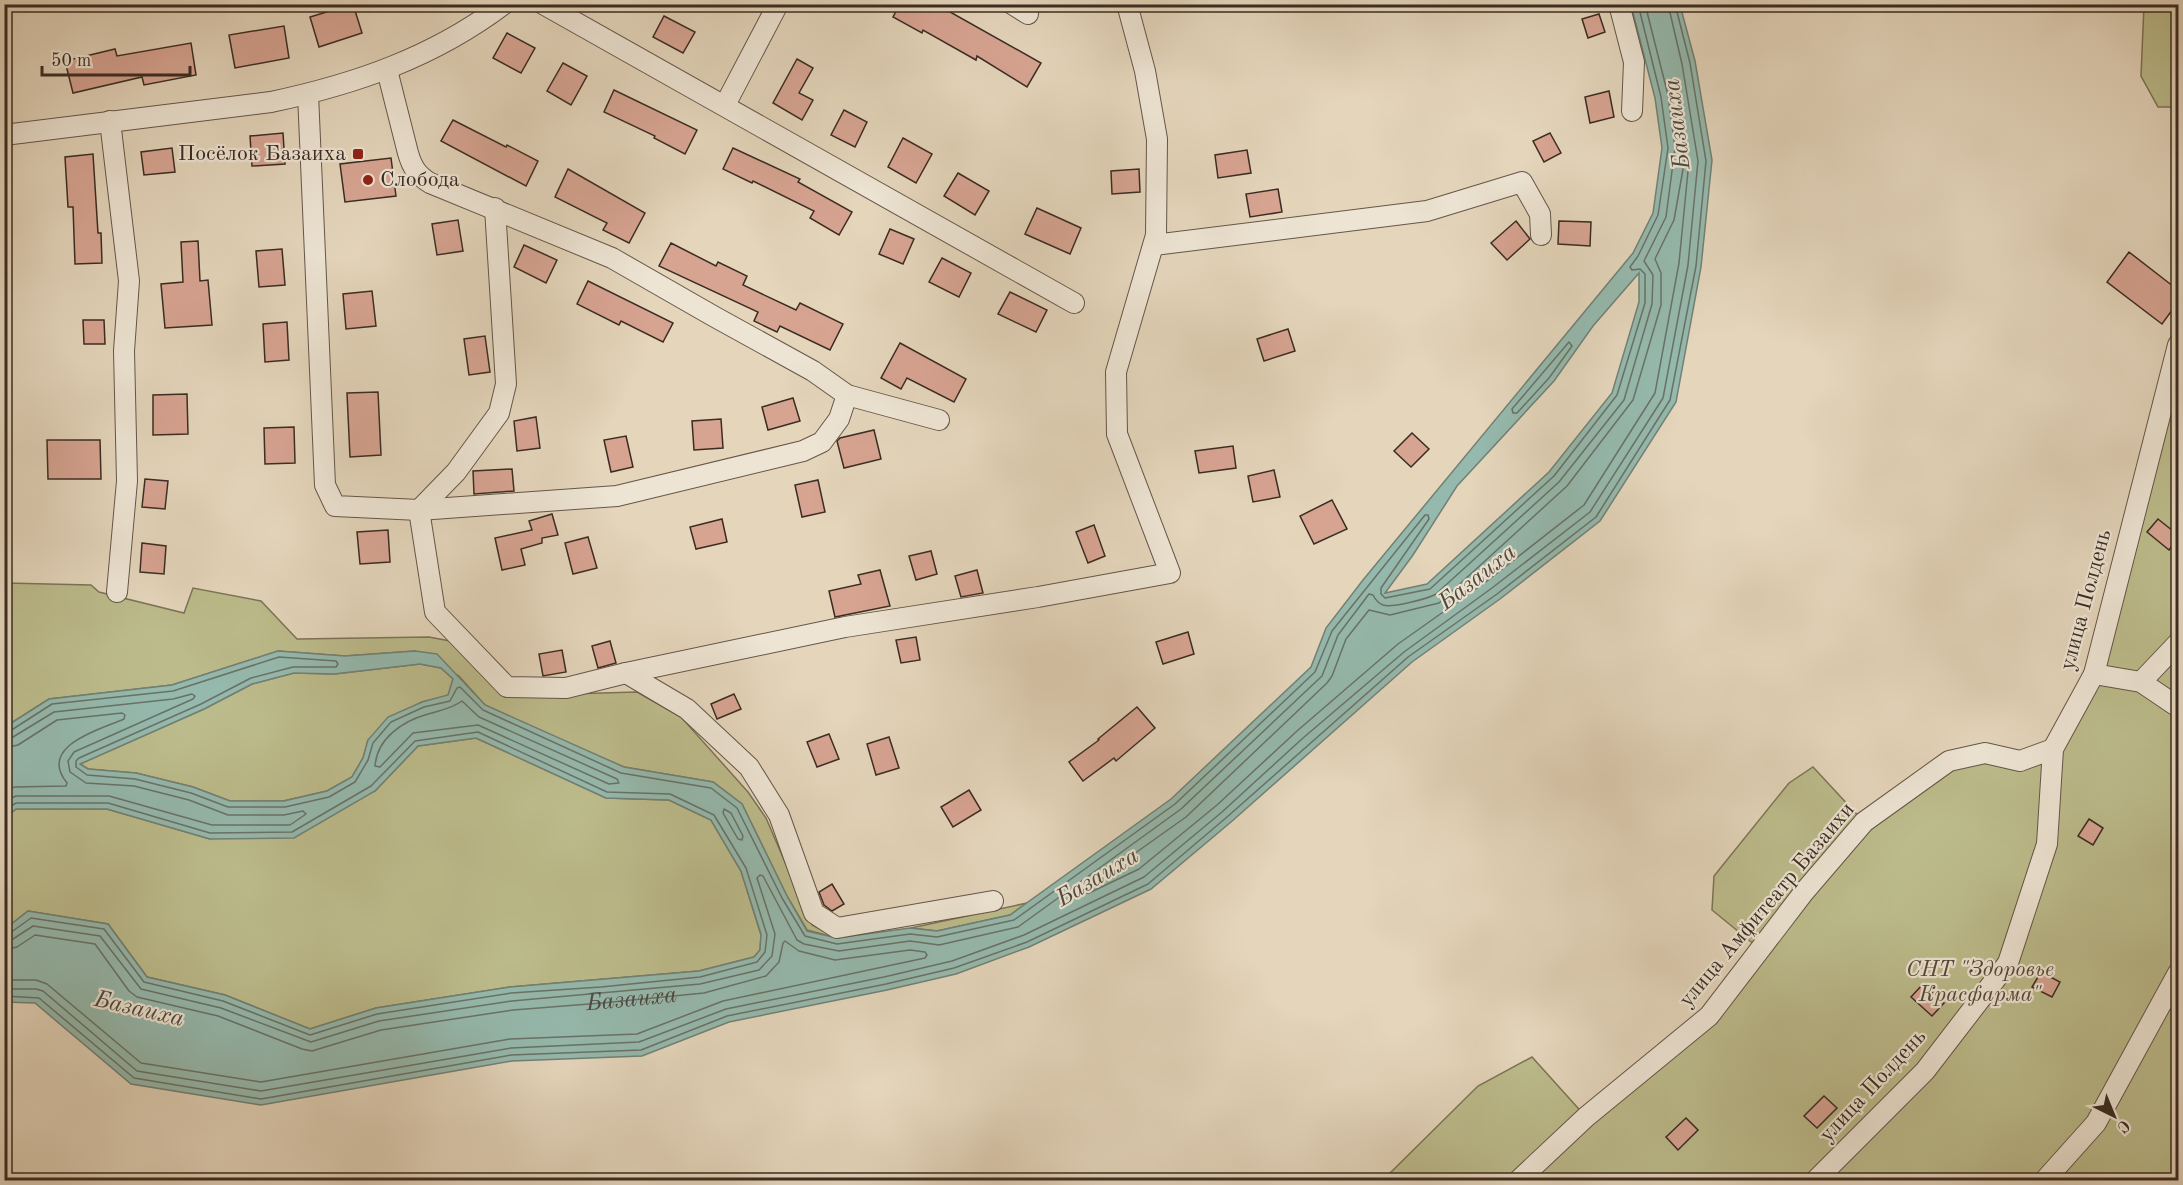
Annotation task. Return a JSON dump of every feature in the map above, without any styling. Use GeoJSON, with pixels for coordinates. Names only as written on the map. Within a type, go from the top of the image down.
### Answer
{"type":"FeatureCollection","features":[{"type":"Feature","properties":{"kind":"street"},"geometry":{"type":"LineString","coordinates":[[4,135],[271,102],[308,94],[387,70],[473,28],[504,4]]}},
{"type":"Feature","properties":{"kind":"street"},"geometry":{"type":"LineString","coordinates":[[543,4],[1074,303]]}},
{"type":"Feature","properties":{"kind":"street"},"geometry":{"type":"LineString","coordinates":[[725,105],[778,4]]}},
{"type":"Feature","properties":{"kind":"street"},"geometry":{"type":"LineString","coordinates":[[419,510],[435,612],[507,687],[566,688],[626,673],[845,627],[1038,597],[1170,573],[1117,434],[1116,372],[1156,235],[1158,139],[1145,71],[1127,4]]}},
{"type":"Feature","properties":{"kind":"street"},"geometry":{"type":"LineString","coordinates":[[1619,4],[1634,62],[1632,111]]}},
{"type":"Feature","properties":{"kind":"street"},"geometry":{"type":"LineString","coordinates":[[387,70],[412,166],[419,176],[430,183],[612,258],[813,371],[847,395],[939,420]]}},
{"type":"Feature","properties":{"kind":"street"},"geometry":{"type":"LineString","coordinates":[[308,94],[325,485],[335,506],[419,510],[617,496],[803,451],[822,442],[839,419],[847,395]]}},
{"type":"Feature","properties":{"kind":"street"},"geometry":{"type":"LineString","coordinates":[[110,121],[129,280],[124,351],[127,481],[117,592]]}},
{"type":"Feature","properties":{"kind":"street"},"geometry":{"type":"LineString","coordinates":[[1154,245],[1427,211],[1522,182],[1540,214],[1541,235]]}},
{"type":"Feature","properties":{"kind":"street"},"geometry":{"type":"LineString","coordinates":[[419,510],[456,472],[499,413],[506,384],[495,208]]}},
{"type":"Feature","properties":{"kind":"street","name":"улица Полдень"},"geometry":{"type":"LineString","coordinates":[[1816,1180],[1925,1071],[2008,963],[2047,844],[2053,749],[2094,674],[2178,345]]}},
{"type":"Feature","properties":{"kind":"street"},"geometry":{"type":"LineString","coordinates":[[2141,682],[2178,643]]}},
{"type":"Feature","properties":{"kind":"street"},"geometry":{"type":"LineString","coordinates":[[626,673],[687,709],[749,767],[779,815],[814,914],[837,928],[993,901]]}},
{"type":"Feature","properties":{"kind":"street"},"geometry":{"type":"LineString","coordinates":[[2094,674],[2141,682],[2178,707]]}},
{"type":"Feature","properties":{"kind":"street","name":"улица Амфитеатр Базаихи"},"geometry":{"type":"LineString","coordinates":[[1519,1180],[1586,1117],[1709,1017],[1804,892],[1864,822],[1948,761],[1985,753],[2020,761],[2053,749]]}},
{"type":"Feature","properties":{"kind":"street"},"geometry":{"type":"LineString","coordinates":[[2045,1180],[2096,1123],[2178,973]]}},
{"type":"Feature","properties":{"kind":"green space"},"geometry":{"type":"Polygon","coordinates":[[[2144,5],[2178,5],[2178,107],[2158,107],[2141,76],[2144,5]]]}},
{"type":"Feature","properties":{"kind":"green space","name":"СНТ \"Здоровье Красфарма\""},"geometry":{"type":"Polygon","coordinates":[[[2178,345],[2178,1180],[1383,1180],[1478,1086],[1532,1057],[1586,1117],[1709,1016],[1761,950],[1712,910],[1714,876],[1789,783],[1813,767],[1864,822],[1949,761],[2053,749],[2094,674],[2178,345]]]}},
{"type":"Feature","properties":{"kind":"green space"},"geometry":{"type":"Polygon","coordinates":[[[5,583],[91,585],[99,592],[184,613],[193,588],[261,601],[297,639],[429,637],[450,641],[499,692],[567,694],[637,692],[681,717],[748,792],[766,818],[812,925],[837,938],[807,930],[787,896],[742,804],[713,782],[624,767],[576,747],[485,705],[459,676],[415,651],[345,656],[278,651],[172,685],[49,699],[5,727],[5,583]]]}},
{"type":"Feature","properties":{"kind":"green space"},"geometry":{"type":"Polygon","coordinates":[[[420,664],[441,668],[453,679],[448,696],[422,702],[368,740],[363,758],[352,777],[327,791],[283,801],[230,801],[193,787],[136,773],[88,769],[80,764],[204,709],[252,684],[294,673],[334,674],[420,664]]]}},
{"type":"Feature","properties":{"kind":"green space"},"geometry":{"type":"Polygon","coordinates":[[[476,738],[606,798],[669,800],[711,820],[741,871],[761,935],[760,950],[754,957],[699,971],[510,987],[376,1008],[310,1029],[225,995],[147,977],[108,924],[28,911],[5,929],[5,818],[16,809],[107,809],[210,839],[375,791],[418,746],[476,738]]]}},
{"type":"Feature","properties":{"kind":"green space"},"geometry":{"type":"Polygon","coordinates":[[[1027,903],[1010,915],[937,931],[911,928],[1027,903]]]}},
{"type":"Feature","properties":{"kind":"water","name":"Базаиха"},"geometry":{"type":"Polygon","coordinates":[[[1631,5],[1680,5],[1695,61],[1712,160],[1701,267],[1676,402],[1600,521],[1500,599],[1412,662],[1231,822],[1151,889],[1029,947],[956,974],[729,1022],[642,1056],[512,1061],[261,1105],[131,1084],[35,1003],[5,1002],[5,929],[28,911],[108,924],[147,977],[225,995],[310,1029],[376,1008],[510,987],[699,971],[754,957],[760,950],[761,934],[741,871],[711,820],[669,800],[606,798],[476,738],[418,746],[375,791],[294,838],[210,839],[107,809],[16,809],[5,818],[5,727],[49,699],[172,685],[278,651],[345,656],[415,651],[437,654],[485,705],[624,767],[713,782],[742,804],[787,896],[807,931],[837,938],[910,928],[937,931],[1010,915],[1171,799],[1311,667],[1326,628],[1363,580],[1633,253],[1653,213],[1662,148],[1655,98],[1631,5]],[[1639,273],[1593,326],[1554,381],[1457,486],[1413,555],[1385,593],[1427,584],[1549,472],[1612,393],[1639,302],[1639,273]],[[420,664],[334,674],[294,673],[252,684],[204,709],[80,764],[88,769],[136,773],[193,787],[230,801],[284,801],[327,791],[352,777],[363,758],[368,740],[388,717],[422,702],[448,695],[453,679],[441,668],[420,664]]]}},
{"type":"Feature","properties":{"kind":"building"},"geometry":{"type":"Polygon","coordinates":[[[353,4],[362,33],[319,47],[310,17],[353,4]]]}},
{"type":"Feature","properties":{"kind":"building"},"geometry":{"type":"Polygon","coordinates":[[[900,4],[936,4],[1041,63],[1027,87],[977,56],[976,60],[923,30],[922,33],[893,17],[900,4]]]}},
{"type":"Feature","properties":{"kind":"building"},"geometry":{"type":"Polygon","coordinates":[[[1599,14],[1605,32],[1588,38],[1582,19],[1599,14]]]}},
{"type":"Feature","properties":{"kind":"building"},"geometry":{"type":"Polygon","coordinates":[[[664,16],[695,32],[683,53],[653,37],[664,16]]]}},
{"type":"Feature","properties":{"kind":"building"},"geometry":{"type":"Polygon","coordinates":[[[284,26],[289,58],[235,68],[229,35],[284,26]]]}},
{"type":"Feature","properties":{"kind":"building"},"geometry":{"type":"Polygon","coordinates":[[[507,33],[535,48],[521,73],[493,58],[507,33]]]}},
{"type":"Feature","properties":{"kind":"building"},"geometry":{"type":"Polygon","coordinates":[[[191,43],[196,75],[144,85],[142,77],[73,93],[65,61],[115,49],[117,56],[191,43]]]}},
{"type":"Feature","properties":{"kind":"building"},"geometry":{"type":"Polygon","coordinates":[[[797,59],[813,68],[799,93],[813,100],[802,120],[773,103],[797,59]]]}},
{"type":"Feature","properties":{"kind":"building"},"geometry":{"type":"Polygon","coordinates":[[[563,63],[587,76],[571,105],[547,91],[563,63]]]}},
{"type":"Feature","properties":{"kind":"building"},"geometry":{"type":"Polygon","coordinates":[[[614,90],[697,130],[685,154],[654,138],[655,136],[604,112],[614,90]]]}},
{"type":"Feature","properties":{"kind":"building"},"geometry":{"type":"Polygon","coordinates":[[[1609,91],[1614,117],[1590,123],[1585,97],[1609,91]]]}},
{"type":"Feature","properties":{"kind":"building"},"geometry":{"type":"Polygon","coordinates":[[[844,110],[867,122],[855,147],[831,135],[844,110]]]}},
{"type":"Feature","properties":{"kind":"building"},"geometry":{"type":"Polygon","coordinates":[[[453,120],[538,161],[526,186],[441,141],[453,120]]]}},
{"type":"Feature","properties":{"kind":"building"},"geometry":{"type":"Polygon","coordinates":[[[283,133],[285,164],[252,166],[250,136],[283,133]]]}},
{"type":"Feature","properties":{"kind":"building"},"geometry":{"type":"Polygon","coordinates":[[[1550,133],[1561,153],[1544,162],[1533,141],[1550,133]]]}},
{"type":"Feature","properties":{"kind":"building"},"geometry":{"type":"Polygon","coordinates":[[[903,138],[932,154],[916,183],[888,167],[903,138]]]}},
{"type":"Feature","properties":{"kind":"building"},"geometry":{"type":"Polygon","coordinates":[[[172,148],[175,172],[144,175],[141,152],[172,148]]]}},
{"type":"Feature","properties":{"kind":"building"},"geometry":{"type":"Polygon","coordinates":[[[733,148],[800,179],[798,182],[852,212],[839,235],[810,218],[814,211],[723,169],[733,148]]]}},
{"type":"Feature","properties":{"kind":"building"},"geometry":{"type":"Polygon","coordinates":[[[1247,150],[1251,173],[1218,178],[1215,155],[1247,150]]]}},
{"type":"Feature","properties":{"kind":"building"},"geometry":{"type":"Polygon","coordinates":[[[93,154],[102,263],[75,264],[73,207],[68,207],[65,157],[93,154]]]}},
{"type":"Feature","properties":{"kind":"building","name":"Слобода"},"geometry":{"type":"Polygon","coordinates":[[[391,158],[396,196],[345,202],[340,164],[391,158]]]}},
{"type":"Feature","properties":{"kind":"building"},"geometry":{"type":"Polygon","coordinates":[[[568,169],[645,213],[629,243],[603,230],[607,223],[555,197],[568,169]]]}},
{"type":"Feature","properties":{"kind":"building"},"geometry":{"type":"Polygon","coordinates":[[[1139,169],[1140,192],[1112,194],[1111,171],[1139,169]]]}},
{"type":"Feature","properties":{"kind":"building"},"geometry":{"type":"Polygon","coordinates":[[[958,173],[989,191],[975,215],[944,196],[958,173]]]}},
{"type":"Feature","properties":{"kind":"building"},"geometry":{"type":"Polygon","coordinates":[[[1278,189],[1282,212],[1250,217],[1246,194],[1278,189]]]}},
{"type":"Feature","properties":{"kind":"building"},"geometry":{"type":"Polygon","coordinates":[[[1037,208],[1081,228],[1070,254],[1025,234],[1037,208]]]}},
{"type":"Feature","properties":{"kind":"building"},"geometry":{"type":"Polygon","coordinates":[[[458,220],[463,251],[437,255],[432,224],[458,220]]]}},
{"type":"Feature","properties":{"kind":"building"},"geometry":{"type":"Polygon","coordinates":[[[1516,221],[1530,239],[1507,260],[1491,243],[1516,221]]]}},
{"type":"Feature","properties":{"kind":"building"},"geometry":{"type":"Polygon","coordinates":[[[1559,221],[1591,222],[1590,246],[1558,244],[1559,221]]]}},
{"type":"Feature","properties":{"kind":"building"},"geometry":{"type":"Polygon","coordinates":[[[890,229],[914,239],[903,264],[879,254],[890,229]]]}},
{"type":"Feature","properties":{"kind":"building"},"geometry":{"type":"Polygon","coordinates":[[[198,241],[200,281],[208,280],[212,325],[165,328],[161,284],[183,282],[181,242],[198,241]]]}},
{"type":"Feature","properties":{"kind":"building"},"geometry":{"type":"Polygon","coordinates":[[[671,243],[716,266],[718,262],[747,276],[743,285],[796,310],[800,303],[843,324],[830,350],[780,326],[777,332],[754,321],[758,312],[659,266],[671,243]]]}},
{"type":"Feature","properties":{"kind":"building"},"geometry":{"type":"Polygon","coordinates":[[[524,245],[557,260],[546,283],[514,267],[524,245]]]}},
{"type":"Feature","properties":{"kind":"building"},"geometry":{"type":"Polygon","coordinates":[[[282,249],[285,285],[259,287],[256,251],[282,249]]]}},
{"type":"Feature","properties":{"kind":"building"},"geometry":{"type":"Polygon","coordinates":[[[2129,252],[2178,290],[2178,302],[2162,324],[2107,282],[2129,252]]]}},
{"type":"Feature","properties":{"kind":"building"},"geometry":{"type":"Polygon","coordinates":[[[942,258],[971,273],[959,297],[929,282],[942,258]]]}},
{"type":"Feature","properties":{"kind":"building"},"geometry":{"type":"Polygon","coordinates":[[[588,281],[673,323],[663,342],[621,321],[619,325],[577,304],[588,281]]]}},
{"type":"Feature","properties":{"kind":"building"},"geometry":{"type":"Polygon","coordinates":[[[372,291],[376,326],[346,329],[343,294],[372,291]]]}},
{"type":"Feature","properties":{"kind":"building"},"geometry":{"type":"Polygon","coordinates":[[[1010,292],[1047,310],[1036,332],[998,314],[1010,292]]]}},
{"type":"Feature","properties":{"kind":"building"},"geometry":{"type":"Polygon","coordinates":[[[83,320],[104,320],[105,344],[84,344],[83,320]]]}},
{"type":"Feature","properties":{"kind":"building"},"geometry":{"type":"Polygon","coordinates":[[[287,322],[289,360],[265,362],[263,324],[287,322]]]}},
{"type":"Feature","properties":{"kind":"building"},"geometry":{"type":"Polygon","coordinates":[[[1288,329],[1295,351],[1264,361],[1257,339],[1288,329]]]}},
{"type":"Feature","properties":{"kind":"building"},"geometry":{"type":"Polygon","coordinates":[[[485,336],[490,372],[469,375],[464,339],[485,336]]]}},
{"type":"Feature","properties":{"kind":"building"},"geometry":{"type":"Polygon","coordinates":[[[900,343],[966,379],[954,402],[907,378],[901,389],[881,378],[900,343]]]}},
{"type":"Feature","properties":{"kind":"building"},"geometry":{"type":"Polygon","coordinates":[[[378,392],[381,455],[350,457],[347,393],[378,392]]]}},
{"type":"Feature","properties":{"kind":"building"},"geometry":{"type":"Polygon","coordinates":[[[187,394],[188,434],[153,435],[153,395],[187,394]]]}},
{"type":"Feature","properties":{"kind":"building"},"geometry":{"type":"Polygon","coordinates":[[[793,398],[800,421],[768,430],[762,407],[793,398]]]}},
{"type":"Feature","properties":{"kind":"building"},"geometry":{"type":"Polygon","coordinates":[[[536,417],[540,448],[517,451],[514,421],[536,417]]]}},
{"type":"Feature","properties":{"kind":"building"},"geometry":{"type":"Polygon","coordinates":[[[721,419],[723,448],[694,450],[692,421],[721,419]]]}},
{"type":"Feature","properties":{"kind":"building"},"geometry":{"type":"Polygon","coordinates":[[[294,427],[295,463],[265,464],[264,428],[294,427]]]}},
{"type":"Feature","properties":{"kind":"building"},"geometry":{"type":"Polygon","coordinates":[[[874,430],[881,459],[844,468],[837,441],[840,438],[874,430]]]}},
{"type":"Feature","properties":{"kind":"building"},"geometry":{"type":"Polygon","coordinates":[[[1412,433],[1429,449],[1411,467],[1394,451],[1412,433]]]}},
{"type":"Feature","properties":{"kind":"building"},"geometry":{"type":"Polygon","coordinates":[[[626,436],[633,467],[611,472],[604,440],[626,436]]]}},
{"type":"Feature","properties":{"kind":"building"},"geometry":{"type":"Polygon","coordinates":[[[47,440],[100,440],[101,479],[48,479],[47,440]]]}},
{"type":"Feature","properties":{"kind":"building"},"geometry":{"type":"Polygon","coordinates":[[[1233,446],[1236,468],[1199,473],[1195,451],[1233,446]]]}},
{"type":"Feature","properties":{"kind":"building"},"geometry":{"type":"Polygon","coordinates":[[[512,469],[514,491],[474,494],[473,471],[512,469]]]}},
{"type":"Feature","properties":{"kind":"building"},"geometry":{"type":"Polygon","coordinates":[[[1274,470],[1280,497],[1253,502],[1248,476],[1274,470]]]}},
{"type":"Feature","properties":{"kind":"building"},"geometry":{"type":"Polygon","coordinates":[[[145,479],[168,481],[165,509],[142,507],[145,479]]]}},
{"type":"Feature","properties":{"kind":"building"},"geometry":{"type":"Polygon","coordinates":[[[818,480],[825,512],[802,517],[795,485],[818,480]]]}},
{"type":"Feature","properties":{"kind":"building"},"geometry":{"type":"Polygon","coordinates":[[[1332,500],[1347,529],[1314,544],[1300,516],[1332,500]]]}},
{"type":"Feature","properties":{"kind":"building"},"geometry":{"type":"Polygon","coordinates":[[[552,514],[558,535],[542,538],[542,543],[521,549],[525,565],[502,570],[495,538],[532,530],[529,521],[552,514]]]}},
{"type":"Feature","properties":{"kind":"building"},"geometry":{"type":"Polygon","coordinates":[[[722,519],[727,542],[696,549],[690,527],[722,519]]]}},
{"type":"Feature","properties":{"kind":"building"},"geometry":{"type":"Polygon","coordinates":[[[2158,519],[2178,535],[2169,550],[2147,532],[2158,519]]]}},
{"type":"Feature","properties":{"kind":"building"},"geometry":{"type":"Polygon","coordinates":[[[1094,525],[1105,556],[1088,563],[1076,532],[1094,525]]]}},
{"type":"Feature","properties":{"kind":"building"},"geometry":{"type":"Polygon","coordinates":[[[388,530],[390,562],[360,564],[357,532],[388,530]]]}},
{"type":"Feature","properties":{"kind":"building"},"geometry":{"type":"Polygon","coordinates":[[[588,537],[597,568],[573,574],[565,543],[588,537]]]}},
{"type":"Feature","properties":{"kind":"building"},"geometry":{"type":"Polygon","coordinates":[[[142,543],[166,546],[164,574],[140,572],[142,543]]]}},
{"type":"Feature","properties":{"kind":"building"},"geometry":{"type":"Polygon","coordinates":[[[931,551],[937,574],[916,580],[909,556],[931,551]]]}},
{"type":"Feature","properties":{"kind":"building"},"geometry":{"type":"Polygon","coordinates":[[[880,570],[890,606],[835,617],[829,591],[861,584],[858,575],[880,570]]]}},
{"type":"Feature","properties":{"kind":"building"},"geometry":{"type":"Polygon","coordinates":[[[977,570],[983,593],[961,597],[955,576],[977,570]]]}},
{"type":"Feature","properties":{"kind":"building"},"geometry":{"type":"Polygon","coordinates":[[[1188,632],[1194,654],[1163,664],[1156,642],[1188,632]]]}},
{"type":"Feature","properties":{"kind":"building"},"geometry":{"type":"Polygon","coordinates":[[[916,637],[920,660],[901,663],[896,640],[916,637]]]}},
{"type":"Feature","properties":{"kind":"building"},"geometry":{"type":"Polygon","coordinates":[[[610,641],[616,663],[598,668],[592,646],[610,641]]]}},
{"type":"Feature","properties":{"kind":"building"},"geometry":{"type":"Polygon","coordinates":[[[562,650],[566,672],[543,676],[539,654],[562,650]]]}},
{"type":"Feature","properties":{"kind":"building"},"geometry":{"type":"Polygon","coordinates":[[[734,694],[741,709],[717,719],[711,704],[734,694]]]}},
{"type":"Feature","properties":{"kind":"building"},"geometry":{"type":"Polygon","coordinates":[[[1137,707],[1155,728],[1116,761],[1114,758],[1083,781],[1069,762],[1137,707]]]}},
{"type":"Feature","properties":{"kind":"building"},"geometry":{"type":"Polygon","coordinates":[[[829,734],[839,759],[817,767],[807,742],[829,734]]]}},
{"type":"Feature","properties":{"kind":"building"},"geometry":{"type":"Polygon","coordinates":[[[889,737],[899,768],[876,775],[867,744],[889,737]]]}},
{"type":"Feature","properties":{"kind":"building"},"geometry":{"type":"Polygon","coordinates":[[[969,790],[981,810],[953,827],[941,807],[969,790]]]}},
{"type":"Feature","properties":{"kind":"building"},"geometry":{"type":"Polygon","coordinates":[[[2089,819],[2103,828],[2093,845],[2078,836],[2089,819]]]}},
{"type":"Feature","properties":{"kind":"building"},"geometry":{"type":"Polygon","coordinates":[[[832,884],[844,904],[832,911],[824,905],[819,892],[832,884]]]}},
{"type":"Feature","properties":{"kind":"building"},"geometry":{"type":"Polygon","coordinates":[[[2041,972],[2060,982],[2052,997],[2032,987],[2041,972]]]}},
{"type":"Feature","properties":{"kind":"building"},"geometry":{"type":"Polygon","coordinates":[[[1923,984],[1944,1003],[1932,1016],[1911,997],[1923,984]]]}},
{"type":"Feature","properties":{"kind":"building"},"geometry":{"type":"Polygon","coordinates":[[[1824,1096],[1837,1108],[1817,1128],[1804,1116],[1824,1096]]]}},
{"type":"Feature","properties":{"kind":"building"},"geometry":{"type":"Polygon","coordinates":[[[1686,1118],[1698,1130],[1678,1150],[1666,1137],[1686,1118]]]}},
{"type":"Feature","properties":{"kind":"place","name":"Посёлок Базаиха"},"geometry":{"type":"Point","coordinates":[358,154]}},
{"type":"Feature","properties":{"kind":"place","name":"Слобода"},"geometry":{"type":"Point","coordinates":[368,180]}}]}
